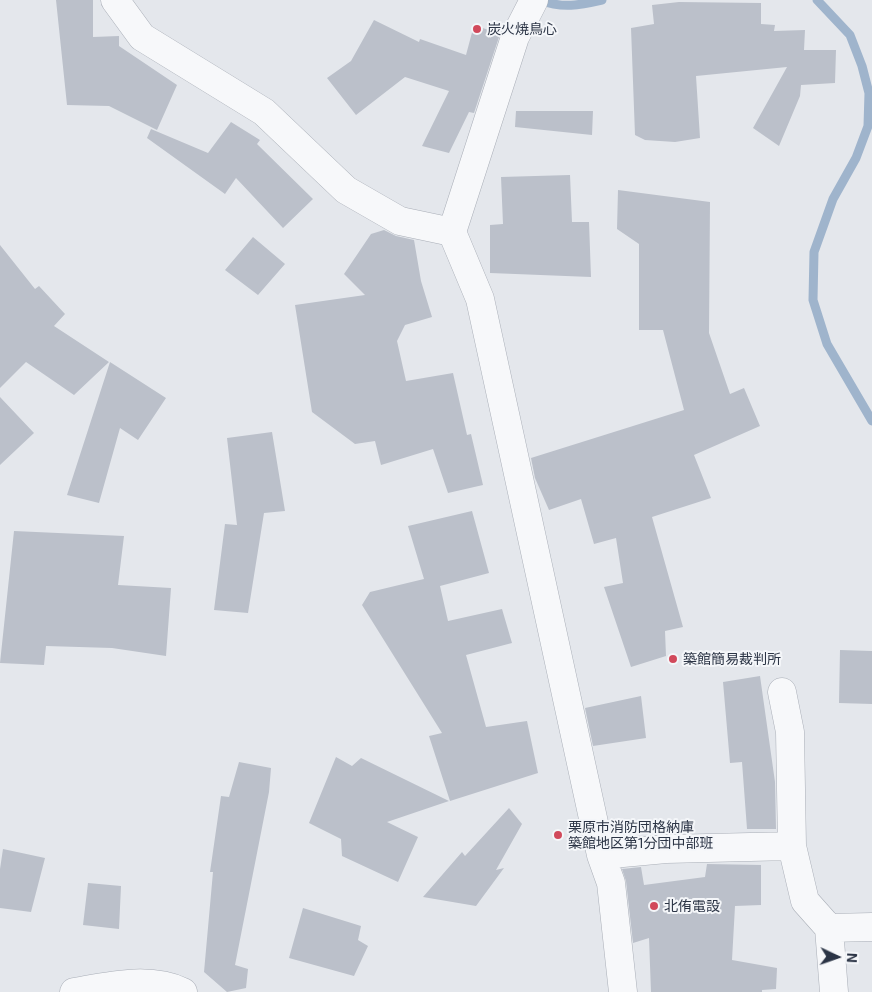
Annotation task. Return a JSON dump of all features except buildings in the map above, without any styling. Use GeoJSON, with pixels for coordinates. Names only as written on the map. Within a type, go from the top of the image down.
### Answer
{"type":"FeatureCollection","features":[{"type":"Feature","properties":{"kind":"street"},"geometry":{"type":"LineString","coordinates":[[115,0],[142,37],[264,112],[346,190],[400,220],[452,232]]}},
{"type":"Feature","properties":{"kind":"street"},"geometry":{"type":"LineString","coordinates":[[530,7],[515,37],[452,232],[480,299],[601,855],[612,883],[623,992]]}},
{"type":"Feature","properties":{"kind":"street"},"geometry":{"type":"LineString","coordinates":[[782,692],[790,732],[792,846],[805,902],[829,928],[834,992]]}},
{"type":"Feature","properties":{"kind":"street"},"geometry":{"type":"LineString","coordinates":[[601,855],[666,849],[792,846]]}},
{"type":"Feature","properties":{"kind":"street"},"geometry":{"type":"LineString","coordinates":[[829,928],[872,927]]}},
{"type":"Feature","properties":{"kind":"street"},"geometry":{"type":"LineString","coordinates":[[74,992],[129,984],[167,984],[182,992]]}},
{"type":"Feature","properties":{"kind":"waterway"},"geometry":{"type":"LineString","coordinates":[[541,0],[564,5],[579,5],[602,0]]}},
{"type":"Feature","properties":{"kind":"waterway"},"geometry":{"type":"LineString","coordinates":[[817,0],[850,35],[862,66],[869,93],[868,126],[856,158],[833,199],[814,252],[813,300],[827,344],[872,421]]}},
{"type":"Feature","properties":{"kind":"place","name":"炭火焼鳥心"},"geometry":{"type":"Point","coordinates":[477,29]}},
{"type":"Feature","properties":{"kind":"place","name":"築館簡易裁判所"},"geometry":{"type":"Point","coordinates":[673,659]}},
{"type":"Feature","properties":{"kind":"place","name":"栗原市消防団格納庫 築館地区第1分団中部班"},"geometry":{"type":"Point","coordinates":[558,835]}},
{"type":"Feature","properties":{"kind":"place","name":"北侑電設"},"geometry":{"type":"Point","coordinates":[654,906]}}]}
